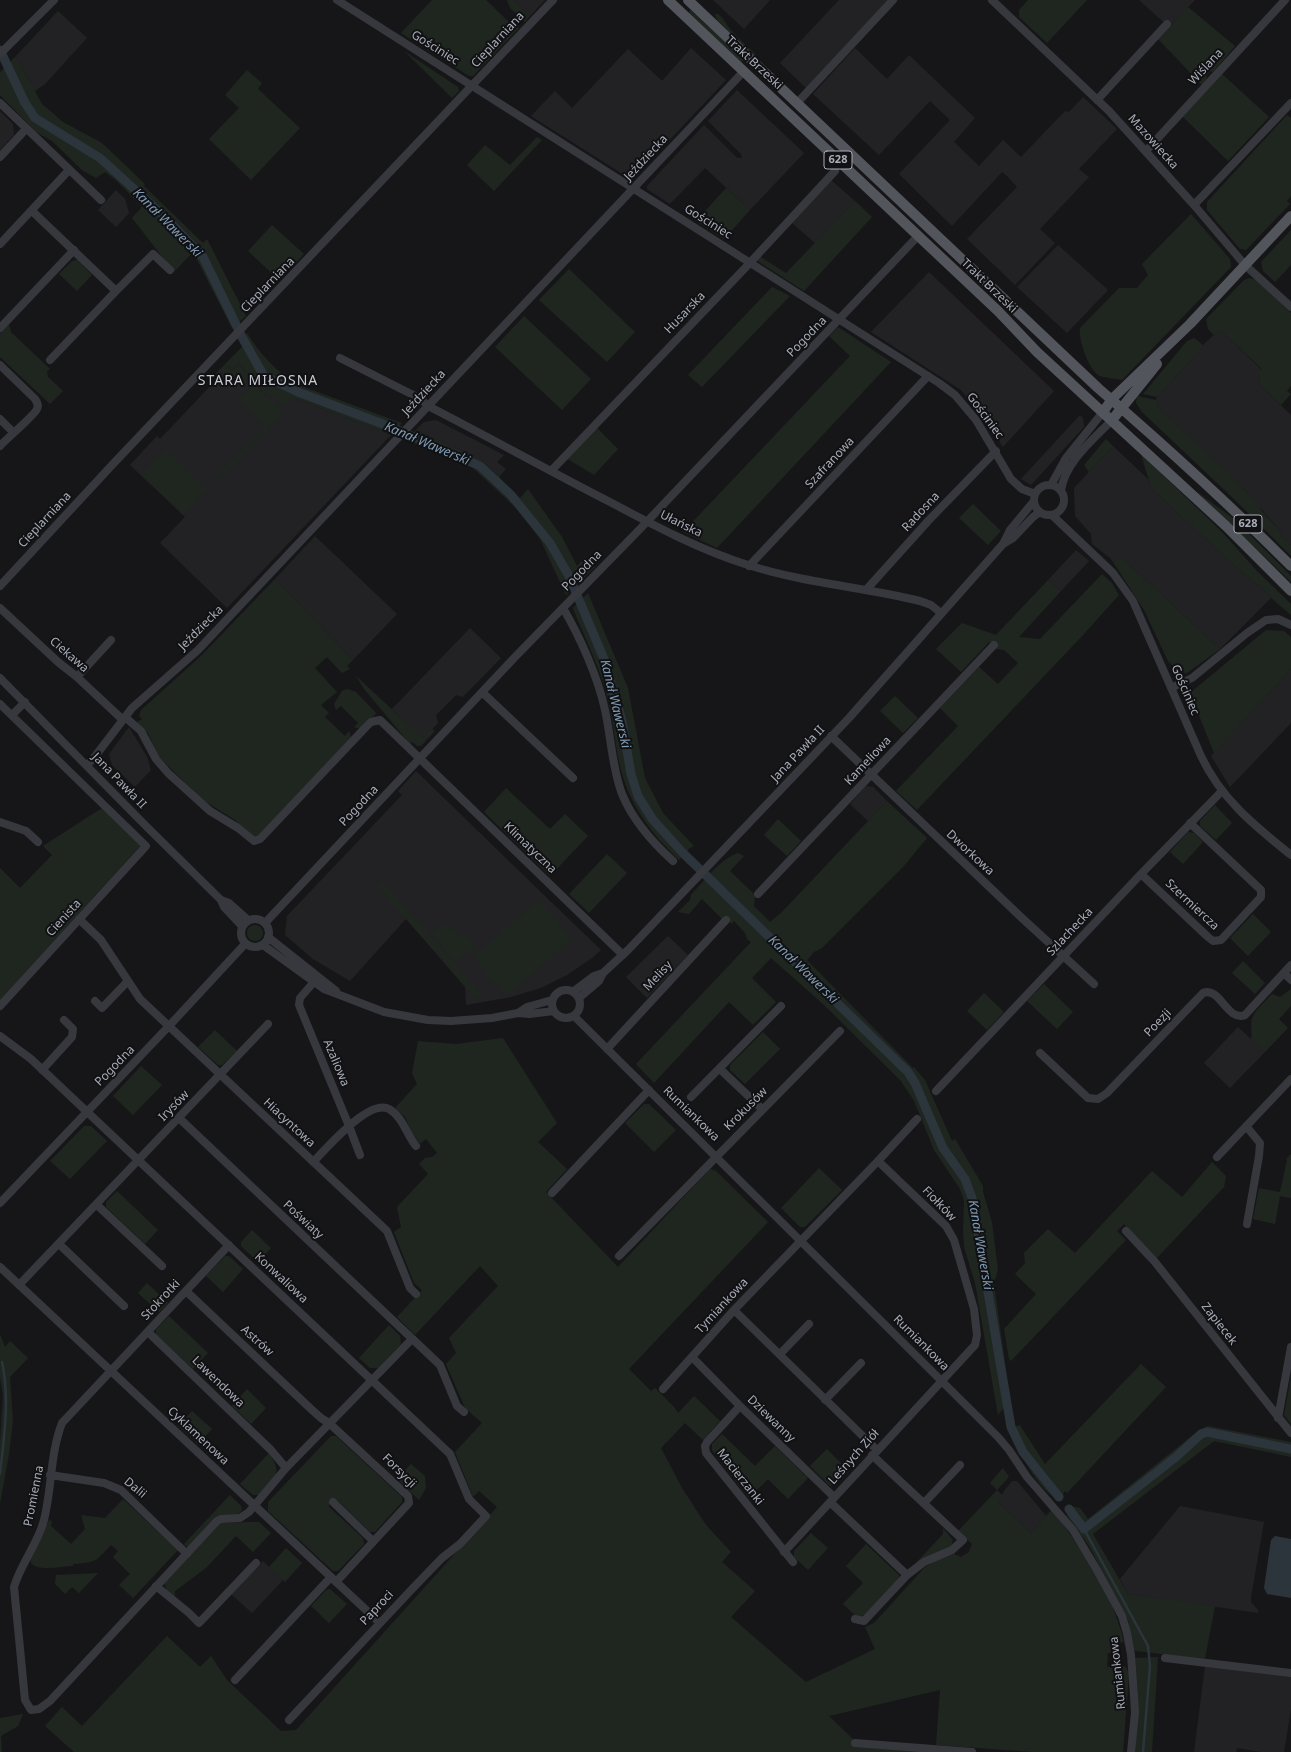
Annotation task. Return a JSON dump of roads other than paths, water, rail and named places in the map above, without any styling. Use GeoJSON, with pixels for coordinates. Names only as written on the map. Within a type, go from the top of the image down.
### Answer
{"type":"FeatureCollection","features":[{"type":"Feature","properties":{"kind":"main road","name":"Trakt Brzeski"},"geometry":{"type":"LineString","coordinates":[[668,0],[998,311],[1042,357],[1226,526],[1291,591]]}},
{"type":"Feature","properties":{"kind":"main road","name":"Trakt Brzeski"},"geometry":{"type":"LineString","coordinates":[[688,0],[1112,399],[1236,512],[1291,566]]}},
{"type":"Feature","properties":{"kind":"main road"},"geometry":{"type":"LineString","coordinates":[[1112,420],[1121,406],[1190,324],[1291,216]]}},
{"type":"Feature","properties":{"kind":"main road"},"geometry":{"type":"LineString","coordinates":[[1103,412],[1112,399],[1190,324]]}},
{"type":"Feature","properties":{"kind":"street"},"geometry":{"type":"LineString","coordinates":[[0,54],[54,0]]}},
{"type":"Feature","properties":{"kind":"street","name":"Gościniec"},"geometry":{"type":"LineString","coordinates":[[337,0],[951,392],[979,423],[1007,473],[1017,486],[1034,498]]}},
{"type":"Feature","properties":{"kind":"street","name":"Cieplarniana"},"geometry":{"type":"LineString","coordinates":[[0,586],[235,335],[553,0]]}},
{"type":"Feature","properties":{"kind":"street"},"geometry":{"type":"LineString","coordinates":[[797,103],[893,0]]}},
{"type":"Feature","properties":{"kind":"street","name":"Mazowiecka"},"geometry":{"type":"LineString","coordinates":[[992,0],[1097,100],[1146,151],[1245,265],[1291,307]]}},
{"type":"Feature","properties":{"kind":"street","name":"Wiślana"},"geometry":{"type":"LineString","coordinates":[[1146,151],[1285,0]]}},
{"type":"Feature","properties":{"kind":"street"},"geometry":{"type":"LineString","coordinates":[[1097,100],[1167,24]]}},
{"type":"Feature","properties":{"kind":"street","name":"Jeździecka"},"geometry":{"type":"LineString","coordinates":[[87,765],[124,718],[160,682],[198,650],[744,71]]}},
{"type":"Feature","properties":{"kind":"street"},"geometry":{"type":"LineString","coordinates":[[0,103],[101,200]]}},
{"type":"Feature","properties":{"kind":"street"},"geometry":{"type":"LineString","coordinates":[[1194,205],[1291,103]]}},
{"type":"Feature","properties":{"kind":"street"},"geometry":{"type":"LineString","coordinates":[[0,157],[26,129]]}},
{"type":"Feature","properties":{"kind":"street"},"geometry":{"type":"LineString","coordinates":[[0,244],[70,170]]}},
{"type":"Feature","properties":{"kind":"street","name":"Husarska"},"geometry":{"type":"LineString","coordinates":[[551,471],[835,172]]}},
{"type":"Feature","properties":{"kind":"street"},"geometry":{"type":"LineString","coordinates":[[32,211],[116,291]]}},
{"type":"Feature","properties":{"kind":"street","name":"Pogodna"},"geometry":{"type":"LineString","coordinates":[[266,923],[515,657],[918,236]]}},
{"type":"Feature","properties":{"kind":"street"},"geometry":{"type":"LineString","coordinates":[[0,328],[74,250]]}},
{"type":"Feature","properties":{"kind":"street"},"geometry":{"type":"LineString","coordinates":[[50,360],[153,254],[170,270]]}},
{"type":"Feature","properties":{"kind":"street","name":"Ułańska"},"geometry":{"type":"LineString","coordinates":[[340,358],[421,399],[428,406],[690,543],[749,566],[815,581],[920,601],[931,605],[941,613]]}},
{"type":"Feature","properties":{"kind":"street"},"geometry":{"type":"LineString","coordinates":[[0,365],[35,399],[37,403],[37,408],[0,446]]}},
{"type":"Feature","properties":{"kind":"street","name":"Szafranowa"},"geometry":{"type":"LineString","coordinates":[[749,566],[928,376]]}},
{"type":"Feature","properties":{"kind":"street"},"geometry":{"type":"LineString","coordinates":[[1051,485],[1066,458],[1103,412]]}},
{"type":"Feature","properties":{"kind":"street"},"geometry":{"type":"LineString","coordinates":[[0,419],[13,432]]}},
{"type":"Feature","properties":{"kind":"street"},"geometry":{"type":"LineString","coordinates":[[1061,490],[1051,485],[1043,486],[1034,498],[1040,512],[1043,515],[1053,516],[1061,511],[1065,504],[1065,499],[1061,490],[1064,477],[1075,459],[1112,420]]}},
{"type":"Feature","properties":{"kind":"street","name":"Radosna"},"geometry":{"type":"LineString","coordinates":[[866,590],[929,520],[996,451]]}},
{"type":"Feature","properties":{"kind":"street","name":"Jana Pawła II"},"geometry":{"type":"LineString","coordinates":[[574,991],[594,976],[603,973],[623,955],[831,736],[1003,544],[1010,530],[1034,498]]}},
{"type":"Feature","properties":{"kind":"street","name":"Gościniec"},"geometry":{"type":"LineString","coordinates":[[1061,511],[1066,526]]}},
{"type":"Feature","properties":{"kind":"street","name":"Jana Pawła II"},"geometry":{"type":"LineString","coordinates":[[1003,544],[1013,538],[1033,517],[1040,512]]}},
{"type":"Feature","properties":{"kind":"street","name":"Gościniec"},"geometry":{"type":"LineString","coordinates":[[1053,516],[1066,526],[1113,573],[1125,589],[1140,614],[1201,756],[1222,791],[1250,821],[1291,855]]}},
{"type":"Feature","properties":{"kind":"street","name":"Ciekawa"},"geometry":{"type":"LineString","coordinates":[[0,608],[58,662],[141,731],[156,759],[168,773],[210,811],[232,824],[254,841],[260,839],[371,722],[380,720],[420,758]]}},
{"type":"Feature","properties":{"kind":"street"},"geometry":{"type":"LineString","coordinates":[[563,608],[592,670],[605,708],[622,793],[636,822],[654,843],[673,861]]}},
{"type":"Feature","properties":{"kind":"street"},"geometry":{"type":"LineString","coordinates":[[1172,688],[1192,678],[1247,633],[1266,620],[1278,619],[1291,625]]}},
{"type":"Feature","properties":{"kind":"street"},"geometry":{"type":"LineString","coordinates":[[77,677],[111,640]]}},
{"type":"Feature","properties":{"kind":"street","name":"Kameliowa"},"geometry":{"type":"LineString","coordinates":[[758,894],[994,645]]}},
{"type":"Feature","properties":{"kind":"street","name":"Jana Pawła II"},"geometry":{"type":"LineString","coordinates":[[0,678],[221,900],[224,907],[245,923]]}},
{"type":"Feature","properties":{"kind":"street"},"geometry":{"type":"LineString","coordinates":[[482,693],[573,778]]}},
{"type":"Feature","properties":{"kind":"street"},"geometry":{"type":"LineString","coordinates":[[0,704],[12,716],[25,702]]}},
{"type":"Feature","properties":{"kind":"street","name":"Cienista"},"geometry":{"type":"LineString","coordinates":[[0,1006],[146,846],[12,716]]}},
{"type":"Feature","properties":{"kind":"street","name":"Dworkowa"},"geometry":{"type":"LineString","coordinates":[[831,736],[1094,984]]}},
{"type":"Feature","properties":{"kind":"street","name":"Klimatyczna"},"geometry":{"type":"LineString","coordinates":[[420,758],[623,955]]}},
{"type":"Feature","properties":{"kind":"street","name":"Szlachecka"},"geometry":{"type":"LineString","coordinates":[[936,1091],[1141,874],[1222,791]]}},
{"type":"Feature","properties":{"kind":"street"},"geometry":{"type":"LineString","coordinates":[[0,822],[26,831],[38,842]]}},
{"type":"Feature","properties":{"kind":"street","name":"Szermiercza"},"geometry":{"type":"LineString","coordinates":[[1141,874],[1213,941],[1221,940],[1261,897],[1261,890],[1190,823]]}},
{"type":"Feature","properties":{"kind":"street","name":"Hiacyntowa"},"geometry":{"type":"LineString","coordinates":[[79,919],[101,940],[127,982],[140,999],[387,1231],[410,1288],[416,1294]]}},
{"type":"Feature","properties":{"kind":"street"},"geometry":{"type":"LineString","coordinates":[[258,919],[266,923],[269,930],[268,937],[263,945],[256,947],[245,944],[241,937],[245,923],[258,919]]}},
{"type":"Feature","properties":{"kind":"street","name":"Melisy"},"geometry":{"type":"LineString","coordinates":[[607,1048],[726,920]]}},
{"type":"Feature","properties":{"kind":"street"},"geometry":{"type":"LineString","coordinates":[[268,937],[338,993]]}},
{"type":"Feature","properties":{"kind":"street","name":"Pogodna"},"geometry":{"type":"LineString","coordinates":[[0,1203],[245,944]]}},
{"type":"Feature","properties":{"kind":"street"},"geometry":{"type":"LineString","coordinates":[[263,945],[324,989],[338,993],[384,1012],[428,1020],[472,1020],[518,1013],[529,1014],[554,1011]]}},
{"type":"Feature","properties":{"kind":"street","name":"Poezji"},"geometry":{"type":"LineString","coordinates":[[1040,1053],[1087,1097],[1098,1099],[1107,1093],[1203,993],[1207,992],[1212,994],[1236,1016],[1242,1017],[1291,966]]}},
{"type":"Feature","properties":{"kind":"street","name":"Jana Pawła II"},"geometry":{"type":"LineString","coordinates":[[579,998],[599,982],[603,973]]}},
{"type":"Feature","properties":{"kind":"street"},"geometry":{"type":"LineString","coordinates":[[1284,973],[1291,980]]}},
{"type":"Feature","properties":{"kind":"street"},"geometry":{"type":"LineString","coordinates":[[95,1001],[102,1008],[127,982]]}},
{"type":"Feature","properties":{"kind":"street","name":"Azaliowa"},"geometry":{"type":"LineString","coordinates":[[313,982],[300,998],[299,1005],[360,1155]]}},
{"type":"Feature","properties":{"kind":"street"},"geometry":{"type":"LineString","coordinates":[[518,1013],[527,1007],[552,1000],[561,990],[574,991],[579,998],[580,1008],[574,1016],[565,1018],[557,1015],[554,1011],[552,1000]]}},
{"type":"Feature","properties":{"kind":"street"},"geometry":{"type":"LineString","coordinates":[[691,1097],[781,1006]]}},
{"type":"Feature","properties":{"kind":"street","name":"Rumiankowa"},"geometry":{"type":"LineString","coordinates":[[574,1016],[998,1437],[1009,1450],[1027,1477],[1073,1530],[1114,1600],[1127,1633],[1133,1676],[1135,1713],[1130,1752]]}},
{"type":"Feature","properties":{"kind":"street"},"geometry":{"type":"LineString","coordinates":[[42,1070],[72,1037],[73,1029],[64,1020]]}},
{"type":"Feature","properties":{"kind":"street","name":"Irysów"},"geometry":{"type":"LineString","coordinates":[[19,1285],[97,1205],[268,1024]]}},
{"type":"Feature","properties":{"kind":"street","name":"Krokusów"},"geometry":{"type":"LineString","coordinates":[[619,1256],[840,1031]]}},
{"type":"Feature","properties":{"kind":"street","name":"Konwaliowa"},"geometry":{"type":"LineString","coordinates":[[0,1036],[31,1059],[450,1454],[469,1499],[486,1516]]}},
{"type":"Feature","properties":{"kind":"street"},"geometry":{"type":"LineString","coordinates":[[720,1069],[762,1109]]}},
{"type":"Feature","properties":{"kind":"street"},"geometry":{"type":"LineString","coordinates":[[1217,1157],[1291,1079]]}},
{"type":"Feature","properties":{"kind":"street"},"geometry":{"type":"LineString","coordinates":[[552,1193],[649,1090]]}},
{"type":"Feature","properties":{"kind":"street"},"geometry":{"type":"LineString","coordinates":[[313,1162],[357,1118],[380,1108],[389,1109],[401,1122],[416,1146]]}},
{"type":"Feature","properties":{"kind":"street","name":"Poświaty"},"geometry":{"type":"LineString","coordinates":[[179,1118],[440,1365],[457,1406],[464,1412]]}},
{"type":"Feature","properties":{"kind":"street"},"geometry":{"type":"LineString","coordinates":[[801,1240],[917,1119]]}},
{"type":"Feature","properties":{"kind":"street"},"geometry":{"type":"LineString","coordinates":[[1246,1126],[1260,1143],[1247,1224]]}},
{"type":"Feature","properties":{"kind":"street","name":"Fiołków"},"geometry":{"type":"LineString","coordinates":[[878,1161],[946,1226],[954,1240],[963,1265],[974,1309],[977,1334],[975,1345],[943,1381]]}},
{"type":"Feature","properties":{"kind":"street"},"geometry":{"type":"LineString","coordinates":[[97,1205],[162,1266]]}},
{"type":"Feature","properties":{"kind":"street","name":"Zapiecek"},"geometry":{"type":"LineString","coordinates":[[1126,1231],[1155,1262],[1291,1433]]}},
{"type":"Feature","properties":{"kind":"street","name":"Tymiankowa"},"geometry":{"type":"LineString","coordinates":[[663,1389],[734,1310],[801,1240]]}},
{"type":"Feature","properties":{"kind":"street"},"geometry":{"type":"LineString","coordinates":[[59,1244],[124,1306]]}},
{"type":"Feature","properties":{"kind":"street","name":"Stokrotki"},"geometry":{"type":"LineString","coordinates":[[111,1371],[229,1245]]}},
{"type":"Feature","properties":{"kind":"street","name":"Cyklamenowa"},"geometry":{"type":"LineString","coordinates":[[1,1270],[19,1285],[380,1623]]}},
{"type":"Feature","properties":{"kind":"street","name":"Astrów"},"geometry":{"type":"LineString","coordinates":[[186,1291],[311,1409],[329,1423]]}},
{"type":"Feature","properties":{"kind":"street"},"geometry":{"type":"LineString","coordinates":[[734,1310],[780,1354],[874,1453],[963,1540],[952,1550],[924,1562],[907,1575],[864,1621],[855,1619]]}},
{"type":"Feature","properties":{"kind":"street"},"geometry":{"type":"LineString","coordinates":[[780,1354],[809,1324]]}},
{"type":"Feature","properties":{"kind":"street","name":"Lawendowa"},"geometry":{"type":"LineString","coordinates":[[148,1332],[271,1450],[286,1468]]}},
{"type":"Feature","properties":{"kind":"street"},"geometry":{"type":"LineString","coordinates":[[256,1563],[199,1623],[156,1586],[217,1521],[244,1516],[255,1506],[286,1468],[412,1339]]}},
{"type":"Feature","properties":{"kind":"street"},"geometry":{"type":"LineString","coordinates":[[1278,1418],[1291,1347]]}},
{"type":"Feature","properties":{"kind":"street","name":"Dziewanny"},"geometry":{"type":"LineString","coordinates":[[692,1357],[907,1575]]}},
{"type":"Feature","properties":{"kind":"street"},"geometry":{"type":"LineString","coordinates":[[825,1400],[861,1364]]}},
{"type":"Feature","properties":{"kind":"street","name":"Promienna"},"geometry":{"type":"LineString","coordinates":[[111,1371],[62,1423],[50,1475],[44,1520],[35,1544],[18,1573],[14,1587],[25,1700],[31,1710],[36,1711],[44,1707],[156,1586]]}},
{"type":"Feature","properties":{"kind":"street","name":"Leśnych Ziół"},"geometry":{"type":"LineString","coordinates":[[784,1552],[874,1453],[943,1381]]}},
{"type":"Feature","properties":{"kind":"street","name":"Macierzanki"},"geometry":{"type":"LineString","coordinates":[[740,1406],[707,1442],[705,1446],[706,1453],[793,1562]]}},
{"type":"Feature","properties":{"kind":"street","name":"Forsycji"},"geometry":{"type":"LineString","coordinates":[[235,1680],[409,1503],[408,1496],[329,1423]]}},
{"type":"Feature","properties":{"kind":"street"},"geometry":{"type":"LineString","coordinates":[[924,1503],[960,1465]]}},
{"type":"Feature","properties":{"kind":"street","name":"Dalii"},"geometry":{"type":"LineString","coordinates":[[50,1475],[104,1483],[121,1490],[187,1554]]}},
{"type":"Feature","properties":{"kind":"street"},"geometry":{"type":"LineString","coordinates":[[334,1502],[373,1541]]}},
{"type":"Feature","properties":{"kind":"street","name":"Paproci"},"geometry":{"type":"LineString","coordinates":[[290,1720],[418,1582],[442,1558],[460,1544],[486,1516]]}},
{"type":"Feature","properties":{"kind":"street"},"geometry":{"type":"LineString","coordinates":[[1165,1658],[1291,1673]]}},
{"type":"Feature","properties":{"kind":"street"},"geometry":{"type":"LineString","coordinates":[[855,1743],[972,1752]]}},
{"type":"Feature","properties":{"kind":"waterway","name":"Kanał Wawerski"},"geometry":{"type":"LineString","coordinates":[[0,50],[25,103],[35,118],[100,158],[166,218],[203,257],[243,339],[264,376],[298,392],[396,429],[480,466],[511,495],[550,543],[569,576],[604,659],[622,721],[631,774],[638,796],[653,820],[683,853],[908,1072],[915,1083],[943,1148],[965,1179],[972,1198],[1011,1427],[1023,1452],[1059,1497]]}},
{"type":"Feature","properties":{"kind":"waterway"},"geometry":{"type":"LineString","coordinates":[[0,1474],[6,1404],[6,1390],[2,1362]]}},
{"type":"Feature","properties":{"kind":"waterway","name":"Kanał Wawerski"},"geometry":{"type":"LineString","coordinates":[[1069,1509],[1084,1529],[1176,1457],[1201,1434],[1207,1432],[1291,1449]]}},
{"type":"Feature","properties":{"kind":"waterway"},"geometry":{"type":"LineString","coordinates":[[1084,1529],[1148,1646],[1150,1666],[1143,1752]]}},
{"type":"Feature","properties":{"kind":"district","name":"STARA MIŁOSNA"},"geometry":{"type":"Point","coordinates":[258,381]}}]}
